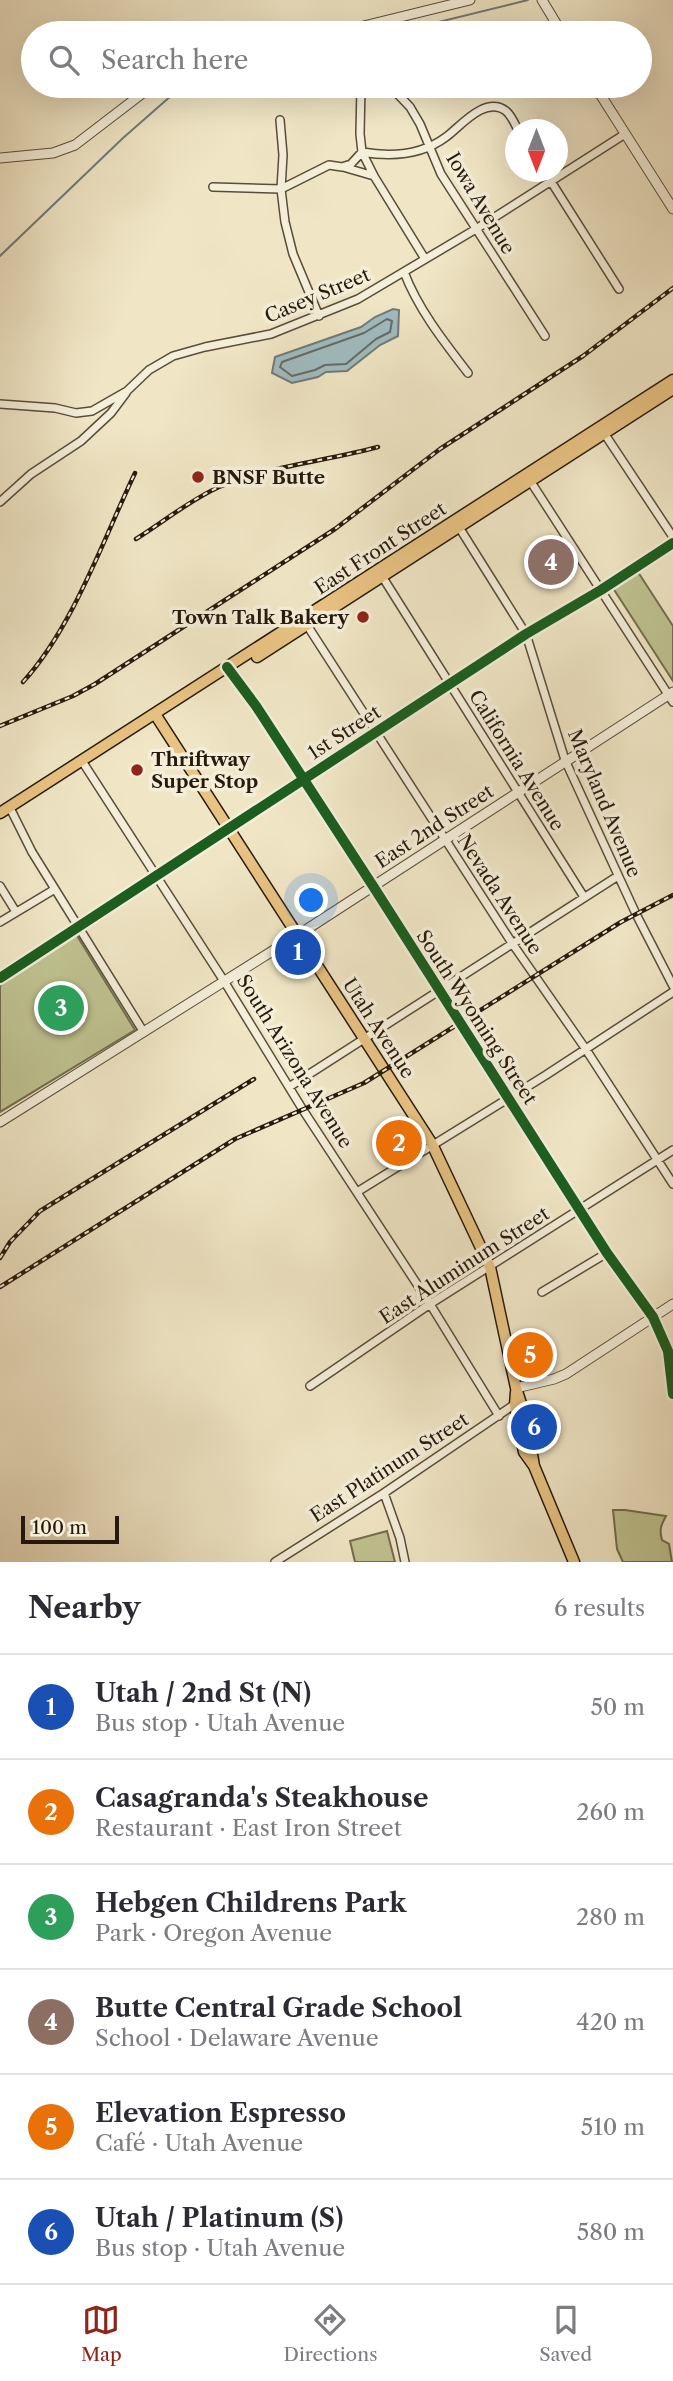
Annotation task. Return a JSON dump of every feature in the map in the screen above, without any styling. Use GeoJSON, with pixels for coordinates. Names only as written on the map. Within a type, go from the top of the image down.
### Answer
{"type":"FeatureCollection","features":[{"type":"Feature","properties":{"kind":"main road","name":"East Front Street"},"geometry":{"type":"LineString","coordinates":[[0,821],[8,811],[528,478],[673,380]]}},
{"type":"Feature","properties":{"kind":"main road","name":"East Front Street"},"geometry":{"type":"LineString","coordinates":[[602,430],[673,389]]}},
{"type":"Feature","properties":{"kind":"main road","name":"Utah Avenue"},"geometry":{"type":"LineString","coordinates":[[157,716],[432,1144],[490,1267],[516,1388],[524,1452],[534,1466]]}},
{"type":"Feature","properties":{"kind":"main road","name":"Utah Avenue"},"geometry":{"type":"LineString","coordinates":[[518,1402],[534,1466]]}},
{"type":"Feature","properties":{"kind":"main road"},"geometry":{"type":"LineString","coordinates":[[534,1466],[574,1562]]}},
{"type":"Feature","properties":{"kind":"street"},"geometry":{"type":"LineString","coordinates":[[384,21],[470,0]]}},
{"type":"Feature","properties":{"kind":"street"},"geometry":{"type":"LineString","coordinates":[[542,0],[555,21]]}},
{"type":"Feature","properties":{"kind":"street"},"geometry":{"type":"LineString","coordinates":[[0,158],[53,153],[75,145],[136,98]]}},
{"type":"Feature","properties":{"kind":"street"},"geometry":{"type":"LineString","coordinates":[[361,98],[362,152],[425,259]]}},
{"type":"Feature","properties":{"kind":"street","name":"Iowa Avenue"},"geometry":{"type":"LineString","coordinates":[[401,98],[410,107],[441,174],[545,336]]}},
{"type":"Feature","properties":{"kind":"street"},"geometry":{"type":"LineString","coordinates":[[602,98],[673,209]]}},
{"type":"Feature","properties":{"kind":"street"},"geometry":{"type":"LineString","coordinates":[[362,152],[405,154],[446,137],[481,109],[497,108],[511,119]]}},
{"type":"Feature","properties":{"kind":"street"},"geometry":{"type":"LineString","coordinates":[[280,120],[283,155],[281,189],[285,222],[293,254],[319,316]]}},
{"type":"Feature","properties":{"kind":"street","name":"Casey Street"},"geometry":{"type":"LineString","coordinates":[[568,171],[625,134]]}},
{"type":"Feature","properties":{"kind":"street"},"geometry":{"type":"LineString","coordinates":[[342,167],[351,164],[362,152]]}},
{"type":"Feature","properties":{"kind":"street"},"geometry":{"type":"LineString","coordinates":[[213,187],[281,189],[329,165],[374,176]]}},
{"type":"Feature","properties":{"kind":"street","name":"Casey Street"},"geometry":{"type":"LineString","coordinates":[[0,404],[55,408],[76,414],[92,411],[127,391],[149,370],[173,356],[271,334],[358,299],[550,182]]}},
{"type":"Feature","properties":{"kind":"street"},"geometry":{"type":"LineString","coordinates":[[553,182],[619,289]]}},
{"type":"Feature","properties":{"kind":"street"},"geometry":{"type":"LineString","coordinates":[[404,272],[410,288],[441,339],[468,373]]}},
{"type":"Feature","properties":{"kind":"street"},"geometry":{"type":"LineString","coordinates":[[0,502],[31,474],[81,441],[111,413],[127,391]]}},
{"type":"Feature","properties":{"kind":"street"},"geometry":{"type":"LineString","coordinates":[[602,430],[673,537]]}},
{"type":"Feature","properties":{"kind":"street"},"geometry":{"type":"LineString","coordinates":[[528,478],[672,697]]}},
{"type":"Feature","properties":{"kind":"street","name":"Maryland Avenue"},"geometry":{"type":"LineString","coordinates":[[457,524],[527,634],[565,760],[618,876],[673,986]]}},
{"type":"Feature","properties":{"kind":"street","name":"1st Street"},"geometry":{"type":"LineString","coordinates":[[0,978],[527,634],[673,543]]}},
{"type":"Feature","properties":{"kind":"street","name":"California Avenue"},"geometry":{"type":"LineString","coordinates":[[380,573],[584,897]]}},
{"type":"Feature","properties":{"kind":"street","name":"Nevada Avenue"},"geometry":{"type":"LineString","coordinates":[[305,622],[512,943],[585,1048],[673,1184]]}},
{"type":"Feature","properties":{"kind":"street","name":"South Wyoming Street"},"geometry":{"type":"LineString","coordinates":[[229,670],[256,706],[373,886],[607,1253],[653,1317],[668,1351],[673,1394]]}},
{"type":"Feature","properties":{"kind":"street","name":"East 2nd Street"},"geometry":{"type":"LineString","coordinates":[[0,1122],[299,934],[565,760],[672,697]]}},
{"type":"Feature","properties":{"kind":"street","name":"South Arizona Avenue"},"geometry":{"type":"LineString","coordinates":[[83,764],[156,874],[499,1416]]}},
{"type":"Feature","properties":{"kind":"street"},"geometry":{"type":"LineString","coordinates":[[8,811],[143,1031]]}},
{"type":"Feature","properties":{"kind":"street"},"geometry":{"type":"LineString","coordinates":[[289,1087],[618,876]]}},
{"type":"Feature","properties":{"kind":"street"},"geometry":{"type":"LineString","coordinates":[[0,886],[16,912]]}},
{"type":"Feature","properties":{"kind":"street"},"geometry":{"type":"LineString","coordinates":[[0,922],[55,888]]}},
{"type":"Feature","properties":{"kind":"street"},"geometry":{"type":"LineString","coordinates":[[357,1192],[673,992]]}},
{"type":"Feature","properties":{"kind":"street","name":"East Aluminum Street"},"geometry":{"type":"LineString","coordinates":[[310,1386],[430,1304],[673,1150]]}},
{"type":"Feature","properties":{"kind":"street"},"geometry":{"type":"LineString","coordinates":[[542,1292],[607,1253]]}},
{"type":"Feature","properties":{"kind":"street"},"geometry":{"type":"LineString","coordinates":[[516,1388],[566,1374],[673,1304]]}},
{"type":"Feature","properties":{"kind":"street","name":"East Platinum Street"},"geometry":{"type":"LineString","coordinates":[[275,1562],[384,1493],[518,1402]]}},
{"type":"Feature","properties":{"kind":"street"},"geometry":{"type":"LineString","coordinates":[[384,1493],[400,1538],[405,1562]]}},
{"type":"Feature","properties":{"kind":"green space"},"geometry":{"type":"Polygon","coordinates":[[[638,572],[673,626],[673,681],[613,588],[638,572]]]}},
{"type":"Feature","properties":{"kind":"green space"},"geometry":{"type":"Polygon","coordinates":[[[76,934],[135,1030],[0,1112],[0,986],[76,934]]]}},
{"type":"Feature","properties":{"kind":"green space"},"geometry":{"type":"Polygon","coordinates":[[[613,1510],[666,1516],[661,1533],[662,1540],[669,1544],[672,1562],[623,1562],[617,1549],[613,1510]]]}},
{"type":"Feature","properties":{"kind":"green space"},"geometry":{"type":"Polygon","coordinates":[[[387,1531],[395,1562],[355,1562],[350,1541],[387,1531]]]}},
{"type":"Feature","properties":{"kind":"water"},"geometry":{"type":"Polygon","coordinates":[[[393,309],[399,310],[398,336],[380,345],[347,371],[326,372],[318,377],[292,383],[272,373],[275,357],[361,327],[393,309]]]}},
{"type":"Feature","properties":{"kind":"waterway"},"geometry":{"type":"LineString","coordinates":[[443,21],[528,0]]}},
{"type":"Feature","properties":{"kind":"waterway"},"geometry":{"type":"LineString","coordinates":[[0,256],[169,98]]}},
{"type":"Feature","properties":{"kind":"railway"},"geometry":{"type":"LineString","coordinates":[[0,726],[95,684],[335,529],[440,449],[583,356],[673,288]]}},
{"type":"Feature","properties":{"kind":"railway"},"geometry":{"type":"LineString","coordinates":[[136,539],[219,487],[278,469],[378,447]]}},
{"type":"Feature","properties":{"kind":"railway"},"geometry":{"type":"LineString","coordinates":[[23,682],[41,660],[72,609],[135,473]]}},
{"type":"Feature","properties":{"kind":"railway"},"geometry":{"type":"LineString","coordinates":[[0,1287],[235,1139],[364,1083],[621,922],[673,895]]}},
{"type":"Feature","properties":{"kind":"railway"},"geometry":{"type":"LineString","coordinates":[[0,1258],[10,1242],[40,1211],[254,1079]]}},
{"type":"Feature","properties":{"kind":"cycle path"},"geometry":{"type":"LineString","coordinates":[[0,978],[526,634],[673,543]]}},
{"type":"Feature","properties":{"kind":"cycle path"},"geometry":{"type":"LineString","coordinates":[[227,667],[256,706],[373,886],[607,1253],[653,1317],[668,1351],[673,1394]]}},
{"type":"Feature","properties":{"kind":"place","name":"BNSF Butte"},"geometry":{"type":"Point","coordinates":[198,477]}},
{"type":"Feature","properties":{"kind":"place","name":"Butte Central Grade School"},"geometry":{"type":"Point","coordinates":[551,562]}},
{"type":"Feature","properties":{"kind":"place","name":"Town Talk Bakery"},"geometry":{"type":"Point","coordinates":[363,617]}},
{"type":"Feature","properties":{"kind":"place","name":"Thriftway Super Stop"},"geometry":{"type":"Point","coordinates":[137,770]}},
{"type":"Feature","properties":{"kind":"place","name":"Utah / 2nd St (N)"},"geometry":{"type":"Point","coordinates":[298,952]}},
{"type":"Feature","properties":{"kind":"place","name":"Hebgen Childrens Park"},"geometry":{"type":"Point","coordinates":[61,1008]}},
{"type":"Feature","properties":{"kind":"place","name":"Casagranda's Steakhouse"},"geometry":{"type":"Point","coordinates":[399,1143]}},
{"type":"Feature","properties":{"kind":"place","name":"Elevation Espresso"},"geometry":{"type":"Point","coordinates":[530,1355]}},
{"type":"Feature","properties":{"kind":"place","name":"Utah / Platinum (S)"},"geometry":{"type":"Point","coordinates":[534,1427]}}]}
